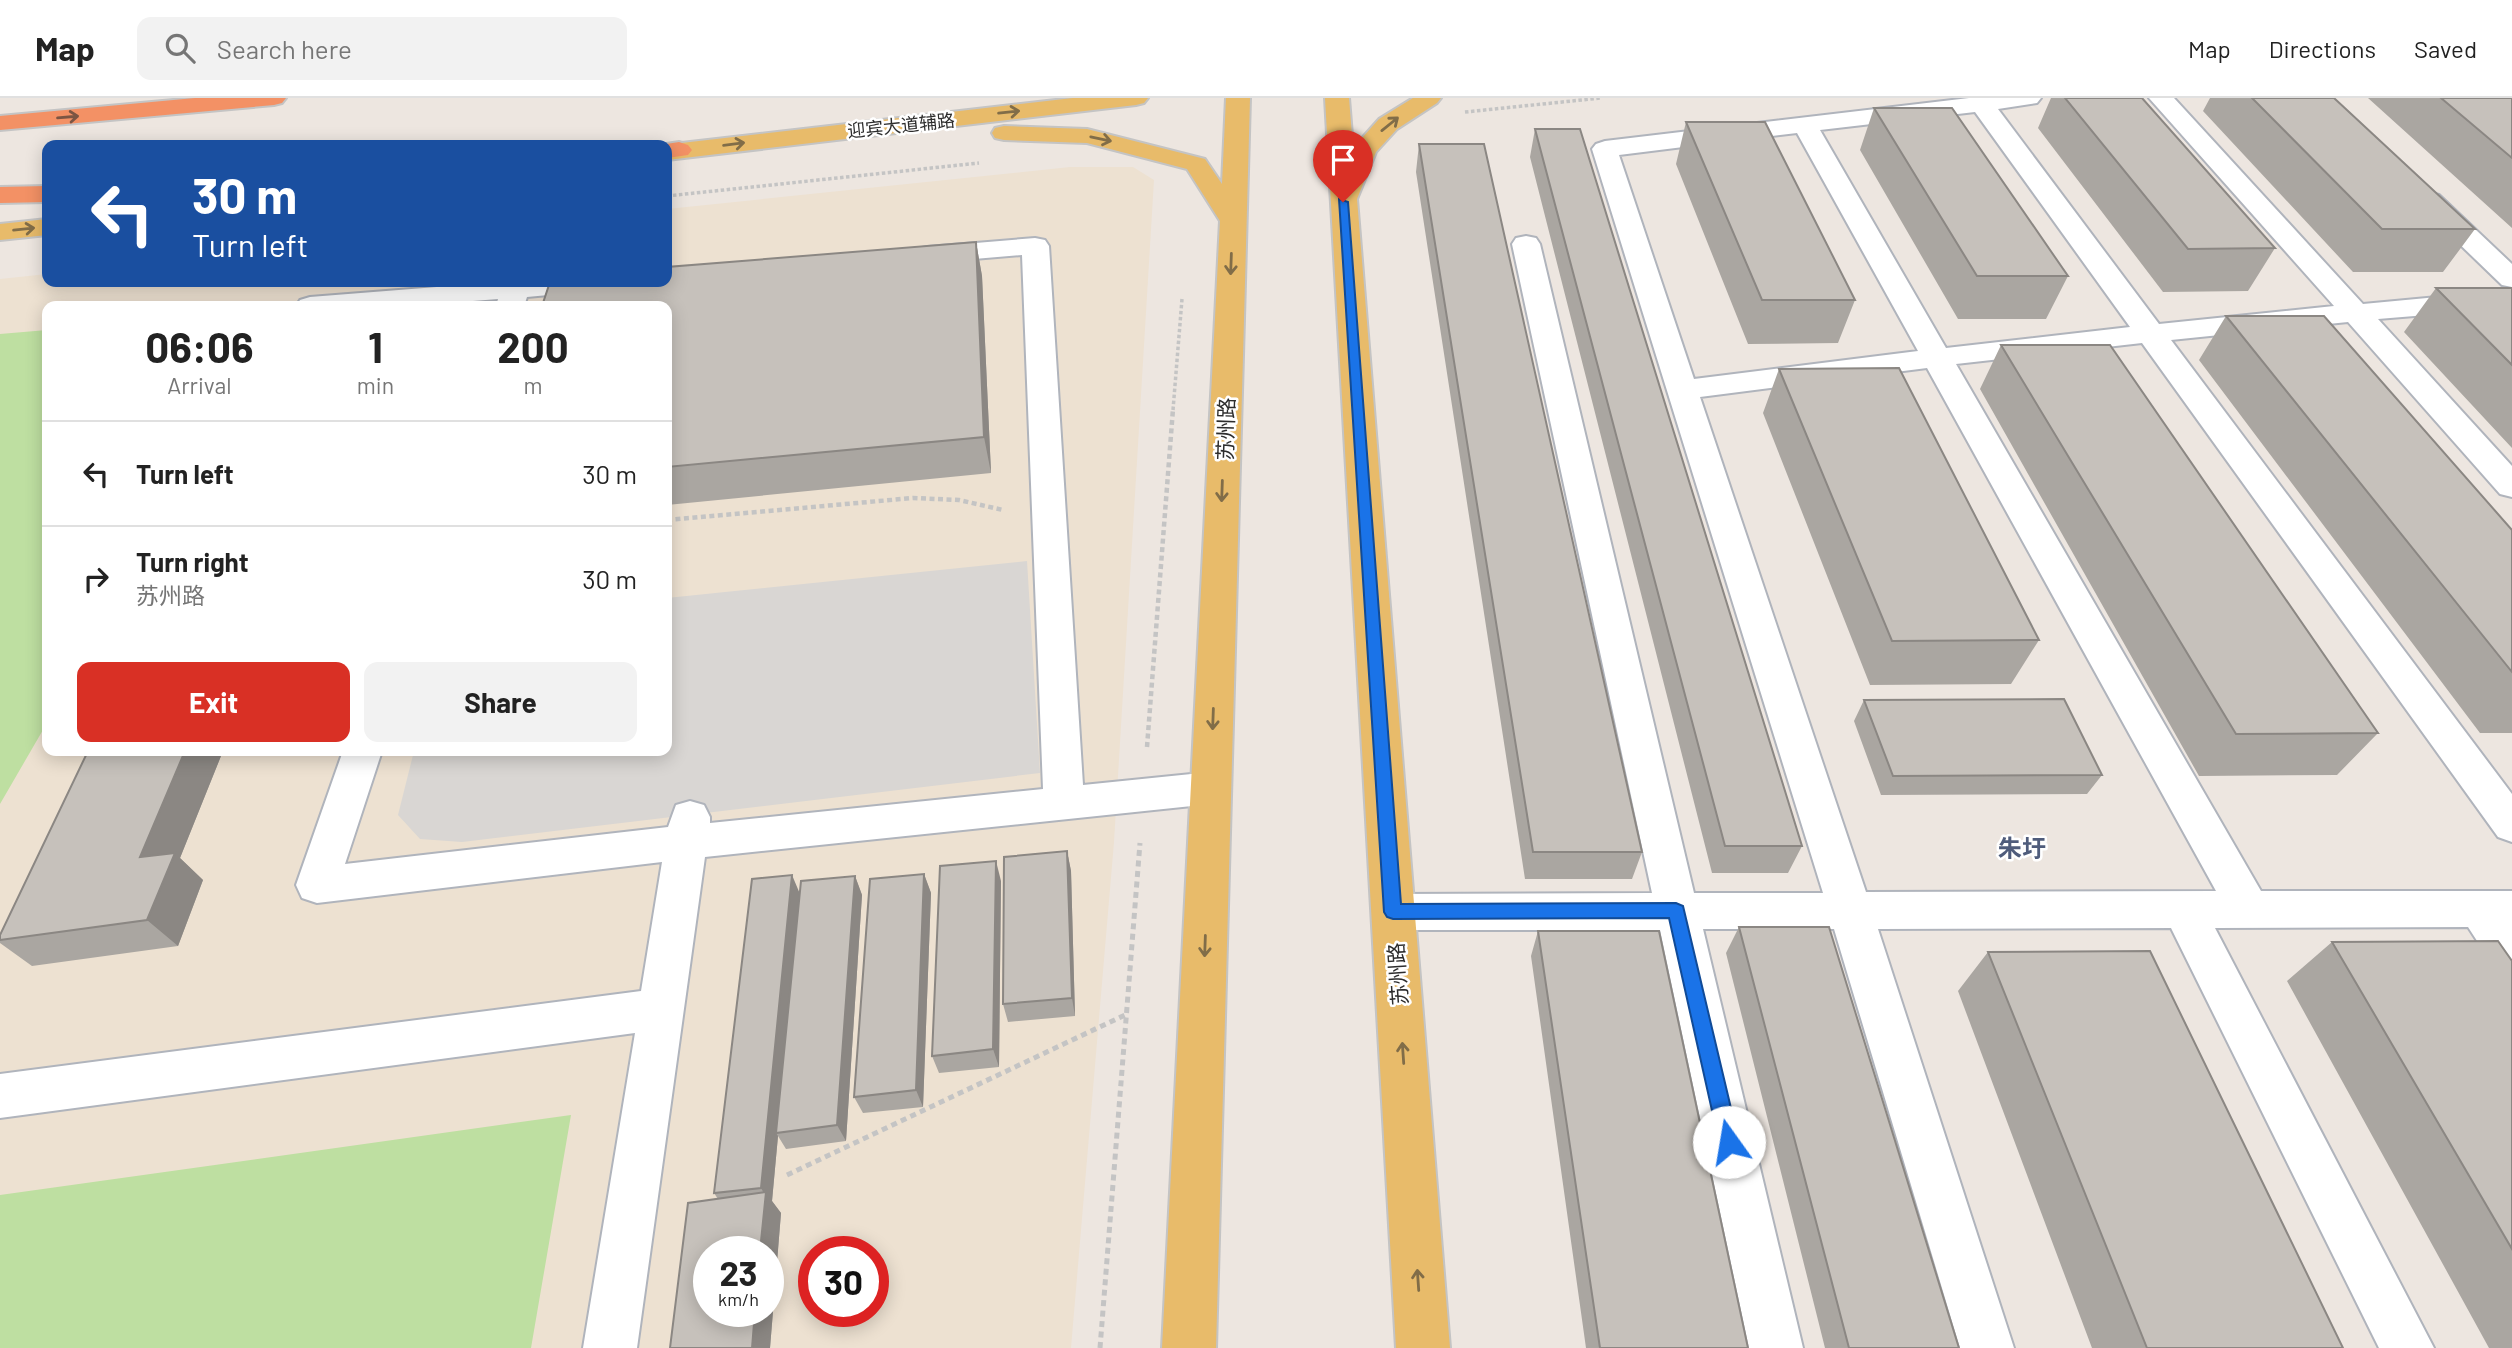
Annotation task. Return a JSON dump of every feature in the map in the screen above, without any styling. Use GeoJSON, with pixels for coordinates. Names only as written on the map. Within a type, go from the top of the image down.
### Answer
{"type":"FeatureCollection","features":[{"type":"Feature","properties":{"kind":"highway"},"geometry":{"type":"LineString","coordinates":[[0,123],[274,98]]}},
{"type":"Feature","properties":{"kind":"highway"},"geometry":{"type":"LineString","coordinates":[[0,195],[42,194]]}},
{"type":"Feature","properties":{"kind":"main road","name":"迎宾大道辅路"},"geometry":{"type":"LineString","coordinates":[[672,151],[1136,98]]}},
{"type":"Feature","properties":{"kind":"main road","name":"苏州路"},"geometry":{"type":"LineString","coordinates":[[1189,1348],[1238,98]]}},
{"type":"Feature","properties":{"kind":"main road","name":"苏州路"},"geometry":{"type":"LineString","coordinates":[[1337,98],[1423,1348]]}},
{"type":"Feature","properties":{"kind":"main road"},"geometry":{"type":"LineString","coordinates":[[1343,202],[1364,150],[1388,124],[1429,98]]}},
{"type":"Feature","properties":{"kind":"main road"},"geometry":{"type":"LineString","coordinates":[[838,132],[1049,134],[1087,136],[1135,146],[1196,164],[1233,221]]}},
{"type":"Feature","properties":{"kind":"main road"},"geometry":{"type":"LineString","coordinates":[[0,232],[42,228]]}},
{"type":"Feature","properties":{"kind":"street"},"geometry":{"type":"LineString","coordinates":[[1987,1348],[1850,911],[1605,149],[2028,98]]}},
{"type":"Feature","properties":{"kind":"street"},"geometry":{"type":"LineString","coordinates":[[2161,98],[2512,486]]}},
{"type":"Feature","properties":{"kind":"street"},"geometry":{"type":"LineString","coordinates":[[1982,104],[2512,825]]}},
{"type":"Feature","properties":{"kind":"street"},"geometry":{"type":"LineString","coordinates":[[1805,125],[2249,909]]}},
{"type":"Feature","properties":{"kind":"street"},"geometry":{"type":"LineString","coordinates":[[2412,184],[2512,279]]}},
{"type":"Feature","properties":{"kind":"street"},"geometry":{"type":"LineString","coordinates":[[1525,244],[1776,1348]]}},
{"type":"Feature","properties":{"kind":"street"},"geometry":{"type":"LineString","coordinates":[[899,257],[1035,246],[1064,803]]}},
{"type":"Feature","properties":{"kind":"street"},"geometry":{"type":"LineString","coordinates":[[436,301],[512,298],[574,287]]}},
{"type":"Feature","properties":{"kind":"street"},"geometry":{"type":"LineString","coordinates":[[1682,390],[1935,356],[2355,312],[2512,299]]}},
{"type":"Feature","properties":{"kind":"street"},"geometry":{"type":"LineString","coordinates":[[360,756],[317,885],[688,829],[1064,803],[1211,788]]}},
{"type":"Feature","properties":{"kind":"street"},"geometry":{"type":"LineString","coordinates":[[610,1348],[688,829]]}},
{"type":"Feature","properties":{"kind":"street"},"geometry":{"type":"LineString","coordinates":[[1393,912],[2496,909],[2512,956]]}},
{"type":"Feature","properties":{"kind":"street"},"geometry":{"type":"LineString","coordinates":[[2184,910],[2407,1348]]}},
{"type":"Feature","properties":{"kind":"street"},"geometry":{"type":"LineString","coordinates":[[0,1096],[661,1009]]}},
{"type":"Feature","properties":{"kind":"path"},"geometry":{"type":"LineString","coordinates":[[1100,1348],[1182,288]]}},
{"type":"Feature","properties":{"kind":"path"},"geometry":{"type":"LineString","coordinates":[[672,520],[898,499],[942,498],[981,502],[1050,528]]}},
{"type":"Feature","properties":{"kind":"path"},"geometry":{"type":"LineString","coordinates":[[787,1175],[1127,1014]]}},
{"type":"Feature","properties":{"kind":"shaded area"},"geometry":{"type":"Polygon","coordinates":[[[1070,167],[1133,167],[1154,180],[1114,842],[1071,1348],[0,1348],[0,279],[42,275],[42,287],[672,287],[672,208],[1070,167]]]}},
{"type":"Feature","properties":{"kind":"shaded area"},"geometry":{"type":"Polygon","coordinates":[[[1027,561],[1040,773],[462,842],[420,839],[398,815],[413,756],[672,756],[672,597],[1027,561]]]}},
{"type":"Feature","properties":{"kind":"green space"},"geometry":{"type":"Polygon","coordinates":[[[42,330],[42,732],[0,804],[0,334],[42,330]]]}},
{"type":"Feature","properties":{"kind":"green space"},"geometry":{"type":"Polygon","coordinates":[[[571,1115],[531,1348],[0,1348],[0,1195],[571,1115]]]}},
{"type":"Feature","properties":{"kind":"building"},"geometry":{"type":"Polygon","coordinates":[[[2065,98],[2142,98],[2275,248],[2188,249],[2065,98]]]}},
{"type":"Feature","properties":{"kind":"building"},"geometry":{"type":"Polygon","coordinates":[[[2252,98],[2334,98],[2475,229],[2382,229],[2252,98]]]}},
{"type":"Feature","properties":{"kind":"building"},"geometry":{"type":"Polygon","coordinates":[[[2441,98],[2512,98],[2512,158],[2441,98]]]}},
{"type":"Feature","properties":{"kind":"building"},"geometry":{"type":"Polygon","coordinates":[[[1874,108],[1952,108],[2068,276],[1977,276],[1874,108]]]}},
{"type":"Feature","properties":{"kind":"building"},"geometry":{"type":"Polygon","coordinates":[[[1686,122],[1765,122],[1855,300],[1762,300],[1686,122]]]}},
{"type":"Feature","properties":{"kind":"building"},"geometry":{"type":"Polygon","coordinates":[[[1535,129],[1580,129],[1802,846],[1725,846],[1535,129]]]}},
{"type":"Feature","properties":{"kind":"building"},"geometry":{"type":"Polygon","coordinates":[[[1419,144],[1484,144],[1642,852],[1533,852],[1419,144]]]}},
{"type":"Feature","properties":{"kind":"building"},"geometry":{"type":"Polygon","coordinates":[[[976,242],[984,437],[672,467],[672,301],[544,301],[548,287],[672,287],[672,267],[976,242]]]}},
{"type":"Feature","properties":{"kind":"building"},"geometry":{"type":"Polygon","coordinates":[[[2436,288],[2512,288],[2512,365],[2436,288]]]}},
{"type":"Feature","properties":{"kind":"building"},"geometry":{"type":"Polygon","coordinates":[[[2226,316],[2324,316],[2512,530],[2512,672],[2226,316]]]}},
{"type":"Feature","properties":{"kind":"building"},"geometry":{"type":"Polygon","coordinates":[[[2001,345],[2110,345],[2378,733],[2236,734],[2001,345]]]}},
{"type":"Feature","properties":{"kind":"building"},"geometry":{"type":"Polygon","coordinates":[[[1899,368],[2039,640],[1892,641],[1779,369],[1899,368]]]}},
{"type":"Feature","properties":{"kind":"building"},"geometry":{"type":"Polygon","coordinates":[[[2064,699],[2102,775],[1893,776],[1864,700],[2064,699]]]}},
{"type":"Feature","properties":{"kind":"building"},"geometry":{"type":"Polygon","coordinates":[[[86,756],[183,756],[140,857],[175,853],[147,920],[0,940],[0,935],[86,756]]]}},
{"type":"Feature","properties":{"kind":"building"},"geometry":{"type":"Polygon","coordinates":[[[1067,851],[1072,998],[1003,1004],[1004,857],[1067,851]]]}},
{"type":"Feature","properties":{"kind":"building"},"geometry":{"type":"Polygon","coordinates":[[[996,861],[993,1049],[932,1056],[940,866],[996,861]]]}},
{"type":"Feature","properties":{"kind":"building"},"geometry":{"type":"Polygon","coordinates":[[[924,874],[916,1090],[854,1097],[870,879],[924,874]]]}},
{"type":"Feature","properties":{"kind":"building"},"geometry":{"type":"Polygon","coordinates":[[[792,875],[761,1188],[714,1193],[752,879],[792,875]]]}},
{"type":"Feature","properties":{"kind":"building"},"geometry":{"type":"Polygon","coordinates":[[[855,876],[837,1125],[776,1133],[801,881],[855,876]]]}},
{"type":"Feature","properties":{"kind":"building"},"geometry":{"type":"Polygon","coordinates":[[[1739,927],[1829,927],[1959,1348],[1849,1348],[1739,927]]]}},
{"type":"Feature","properties":{"kind":"building"},"geometry":{"type":"Polygon","coordinates":[[[1538,931],[1659,931],[1748,1348],[1600,1348],[1538,931]]]}},
{"type":"Feature","properties":{"kind":"building"},"geometry":{"type":"Polygon","coordinates":[[[2498,941],[2512,961],[2512,1249],[2332,942],[2498,941]]]}},
{"type":"Feature","properties":{"kind":"building"},"geometry":{"type":"Polygon","coordinates":[[[2150,951],[2343,1348],[2147,1348],[1988,952],[2150,951]]]}},
{"type":"Feature","properties":{"kind":"building"},"geometry":{"type":"Polygon","coordinates":[[[766,1192],[762,1236],[693,1236],[693,1327],[754,1327],[752,1348],[670,1348],[688,1203],[766,1192]]]}},
{"type":"Feature","properties":{"kind":"district","name":"朱圩"},"geometry":{"type":"Point","coordinates":[2022,847]}},
{"type":"Feature","properties":{"kind":"route"},"geometry":{"type":"LineString","coordinates":[[1343,202],[1393,912],[1676,911],[1729,1142]]}}]}
